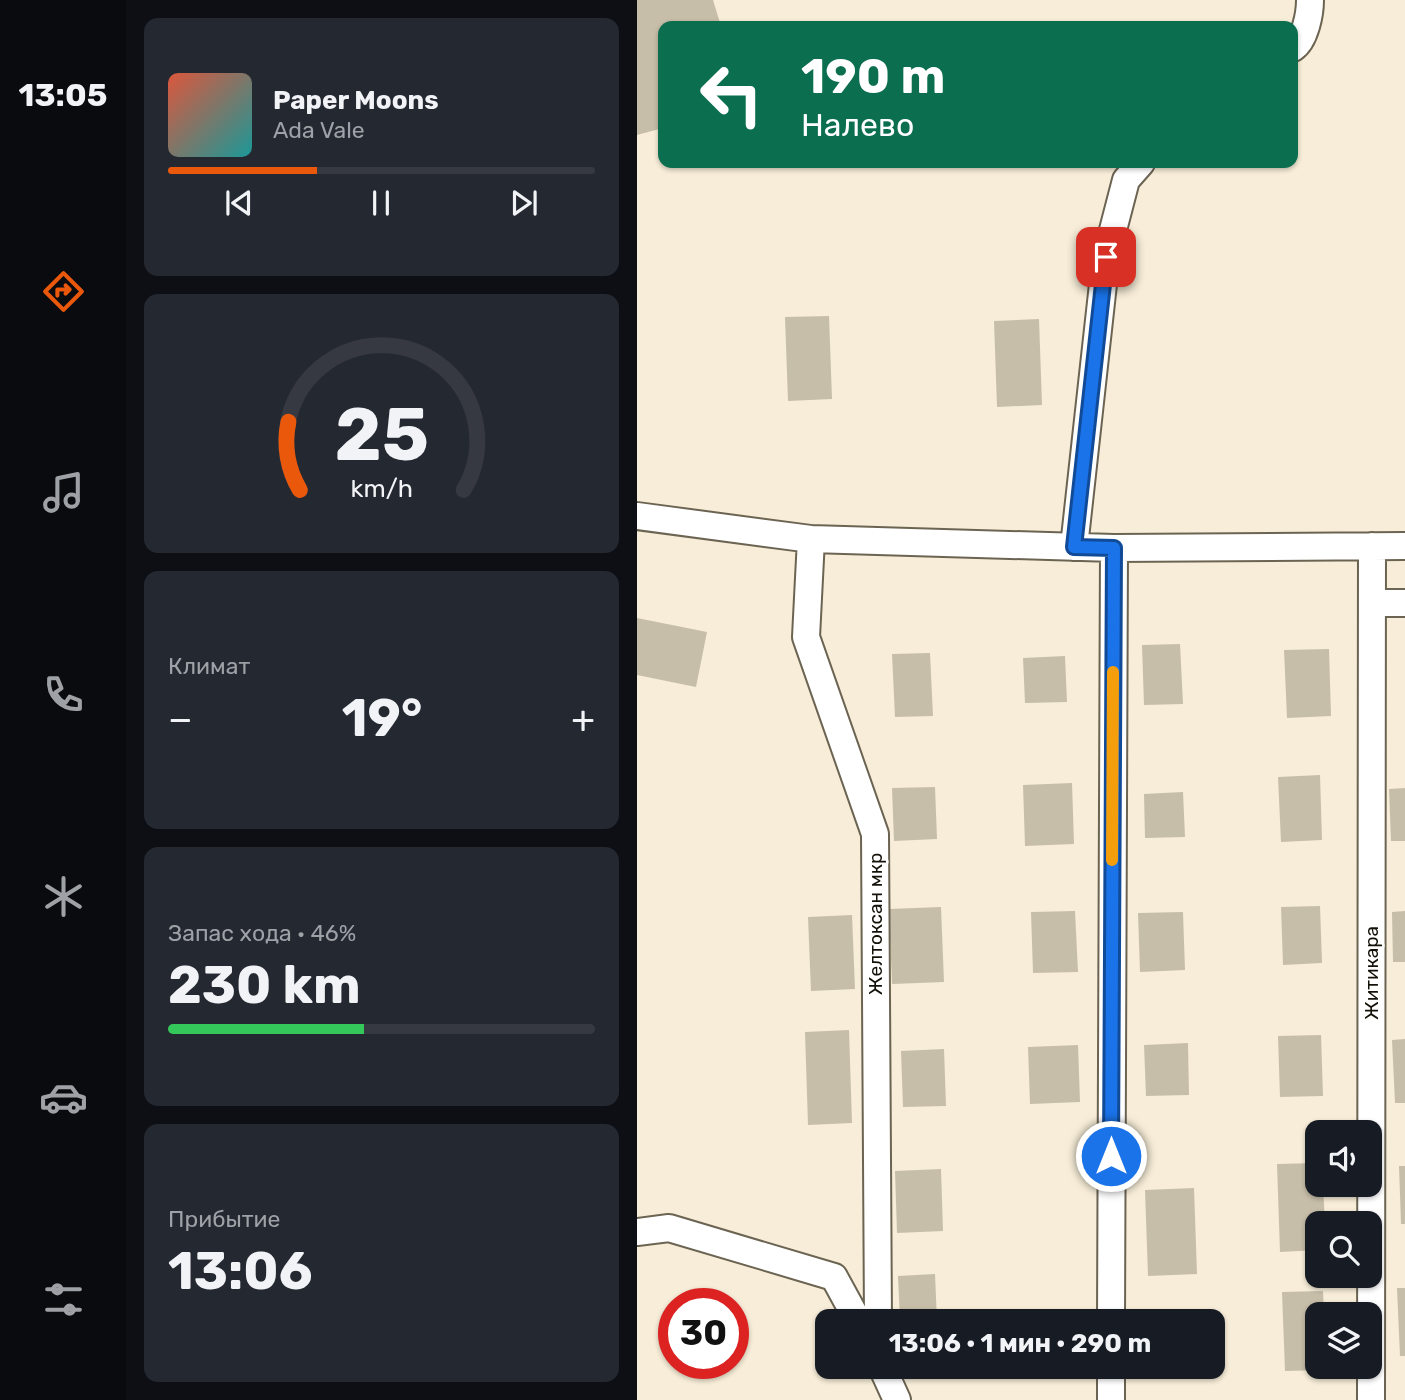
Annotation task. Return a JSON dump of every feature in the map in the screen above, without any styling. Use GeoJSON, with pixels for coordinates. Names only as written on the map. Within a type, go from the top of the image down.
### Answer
{"type":"FeatureCollection","features":[{"type":"Feature","properties":{"kind":"street"},"geometry":{"type":"LineString","coordinates":[[1298,46],[1310,11],[1310,0]]}},
{"type":"Feature","properties":{"kind":"street"},"geometry":{"type":"LineString","coordinates":[[1074,547],[1106,257],[1126,180],[1137,168]]}},
{"type":"Feature","properties":{"kind":"street"},"geometry":{"type":"LineString","coordinates":[[637,516],[811,539],[1114,548],[1405,546]]}},
{"type":"Feature","properties":{"kind":"street","name":"Желтоксан мкр"},"geometry":{"type":"LineString","coordinates":[[811,539],[806,637],[875,834],[878,1309]]}},
{"type":"Feature","properties":{"kind":"street","name":"Житикара"},"geometry":{"type":"LineString","coordinates":[[1371,1400],[1372,546]]}},
{"type":"Feature","properties":{"kind":"street"},"geometry":{"type":"LineString","coordinates":[[1111,1309],[1114,548]]}},
{"type":"Feature","properties":{"kind":"street"},"geometry":{"type":"LineString","coordinates":[[1372,603],[1405,603]]}},
{"type":"Feature","properties":{"kind":"street"},"geometry":{"type":"LineString","coordinates":[[637,1232],[669,1228],[834,1277],[851,1309]]}},
{"type":"Feature","properties":{"kind":"street"},"geometry":{"type":"LineString","coordinates":[[887,1379],[897,1400]]}},
{"type":"Feature","properties":{"kind":"street"},"geometry":{"type":"LineString","coordinates":[[1111,1379],[1111,1400]]}},
{"type":"Feature","properties":{"kind":"building"},"geometry":{"type":"Polygon","coordinates":[[[637,0],[713,0],[719,21],[658,21],[658,129],[637,135],[637,0]]]}},
{"type":"Feature","properties":{"kind":"building"},"geometry":{"type":"Polygon","coordinates":[[[829,316],[832,399],[788,401],[785,317],[829,316]]]}},
{"type":"Feature","properties":{"kind":"building"},"geometry":{"type":"Polygon","coordinates":[[[1039,319],[1042,405],[997,407],[994,321],[1039,319]]]}},
{"type":"Feature","properties":{"kind":"building"},"geometry":{"type":"Polygon","coordinates":[[[637,618],[707,632],[696,687],[637,675],[637,618]]]}},
{"type":"Feature","properties":{"kind":"building"},"geometry":{"type":"Polygon","coordinates":[[[1180,644],[1183,704],[1144,705],[1142,645],[1180,644]]]}},
{"type":"Feature","properties":{"kind":"building"},"geometry":{"type":"Polygon","coordinates":[[[1329,649],[1331,716],[1287,718],[1284,650],[1329,649]]]}},
{"type":"Feature","properties":{"kind":"building"},"geometry":{"type":"Polygon","coordinates":[[[930,653],[933,716],[895,717],[892,654],[930,653]]]}},
{"type":"Feature","properties":{"kind":"building"},"geometry":{"type":"Polygon","coordinates":[[[1065,656],[1067,702],[1025,703],[1023,658],[1065,656]]]}},
{"type":"Feature","properties":{"kind":"building"},"geometry":{"type":"Polygon","coordinates":[[[1320,775],[1322,840],[1281,842],[1278,777],[1320,775]]]}},
{"type":"Feature","properties":{"kind":"building"},"geometry":{"type":"Polygon","coordinates":[[[1072,783],[1074,844],[1025,846],[1023,785],[1072,783]]]}},
{"type":"Feature","properties":{"kind":"building"},"geometry":{"type":"Polygon","coordinates":[[[935,787],[937,839],[894,841],[892,788],[935,787]]]}},
{"type":"Feature","properties":{"kind":"building"},"geometry":{"type":"Polygon","coordinates":[[[1405,788],[1405,841],[1391,841],[1389,789],[1405,788]]]}},
{"type":"Feature","properties":{"kind":"building"},"geometry":{"type":"Polygon","coordinates":[[[1183,792],[1185,837],[1145,838],[1144,794],[1183,792]]]}},
{"type":"Feature","properties":{"kind":"building"},"geometry":{"type":"Polygon","coordinates":[[[1320,906],[1322,963],[1283,965],[1281,907],[1320,906]]]}},
{"type":"Feature","properties":{"kind":"building"},"geometry":{"type":"Polygon","coordinates":[[[941,907],[944,982],[892,984],[889,909],[941,907]]]}},
{"type":"Feature","properties":{"kind":"building"},"geometry":{"type":"Polygon","coordinates":[[[1075,911],[1078,972],[1033,973],[1031,912],[1075,911]]]}},
{"type":"Feature","properties":{"kind":"building"},"geometry":{"type":"Polygon","coordinates":[[[1405,911],[1405,962],[1393,962],[1392,912],[1405,911]]]}},
{"type":"Feature","properties":{"kind":"building"},"geometry":{"type":"Polygon","coordinates":[[[1183,912],[1185,970],[1140,972],[1138,913],[1183,912]]]}},
{"type":"Feature","properties":{"kind":"building"},"geometry":{"type":"Polygon","coordinates":[[[852,915],[855,989],[811,991],[808,917],[852,915]]]}},
{"type":"Feature","properties":{"kind":"building"},"geometry":{"type":"Polygon","coordinates":[[[849,1030],[852,1123],[808,1125],[805,1032],[849,1030]]]}},
{"type":"Feature","properties":{"kind":"building"},"geometry":{"type":"Polygon","coordinates":[[[1321,1035],[1323,1096],[1280,1097],[1278,1036],[1321,1035]]]}},
{"type":"Feature","properties":{"kind":"building"},"geometry":{"type":"Polygon","coordinates":[[[1405,1039],[1405,1103],[1395,1103],[1392,1040],[1405,1039]]]}},
{"type":"Feature","properties":{"kind":"building"},"geometry":{"type":"Polygon","coordinates":[[[1188,1043],[1189,1095],[1146,1096],[1144,1045],[1188,1043]]]}},
{"type":"Feature","properties":{"kind":"building"},"geometry":{"type":"Polygon","coordinates":[[[1078,1045],[1080,1102],[1030,1104],[1028,1047],[1078,1045]]]}},
{"type":"Feature","properties":{"kind":"building"},"geometry":{"type":"Polygon","coordinates":[[[944,1049],[946,1106],[903,1107],[901,1051],[944,1049]]]}},
{"type":"Feature","properties":{"kind":"building"},"geometry":{"type":"Polygon","coordinates":[[[1305,1163],[1305,1197],[1324,1197],[1324,1211],[1305,1211],[1305,1251],[1280,1252],[1277,1164],[1305,1163]]]}},
{"type":"Feature","properties":{"kind":"building"},"geometry":{"type":"Polygon","coordinates":[[[1399,1166],[1405,1166],[1405,1224],[1401,1224],[1399,1166]]]}},
{"type":"Feature","properties":{"kind":"building"},"geometry":{"type":"Polygon","coordinates":[[[941,1169],[943,1231],[897,1233],[895,1171],[941,1169]]]}},
{"type":"Feature","properties":{"kind":"building"},"geometry":{"type":"Polygon","coordinates":[[[1194,1188],[1197,1274],[1148,1276],[1145,1190],[1194,1188]]]}},
{"type":"Feature","properties":{"kind":"building"},"geometry":{"type":"Polygon","coordinates":[[[935,1274],[936,1309],[899,1309],[898,1276],[935,1274]]]}},
{"type":"Feature","properties":{"kind":"building"},"geometry":{"type":"Polygon","coordinates":[[[1397,1288],[1405,1288],[1405,1356],[1400,1356],[1397,1288]]]}},
{"type":"Feature","properties":{"kind":"building"},"geometry":{"type":"Polygon","coordinates":[[[1323,1291],[1323,1302],[1305,1302],[1305,1371],[1285,1371],[1282,1292],[1323,1291]]]}},
{"type":"Feature","properties":{"kind":"slow traffic"},"geometry":{"type":"LineString","coordinates":[[1112,860],[1113,672]]}},
{"type":"Feature","properties":{"kind":"route"},"geometry":{"type":"LineString","coordinates":[[1106,257],[1074,547],[1114,548],[1111,1156]]}}]}
